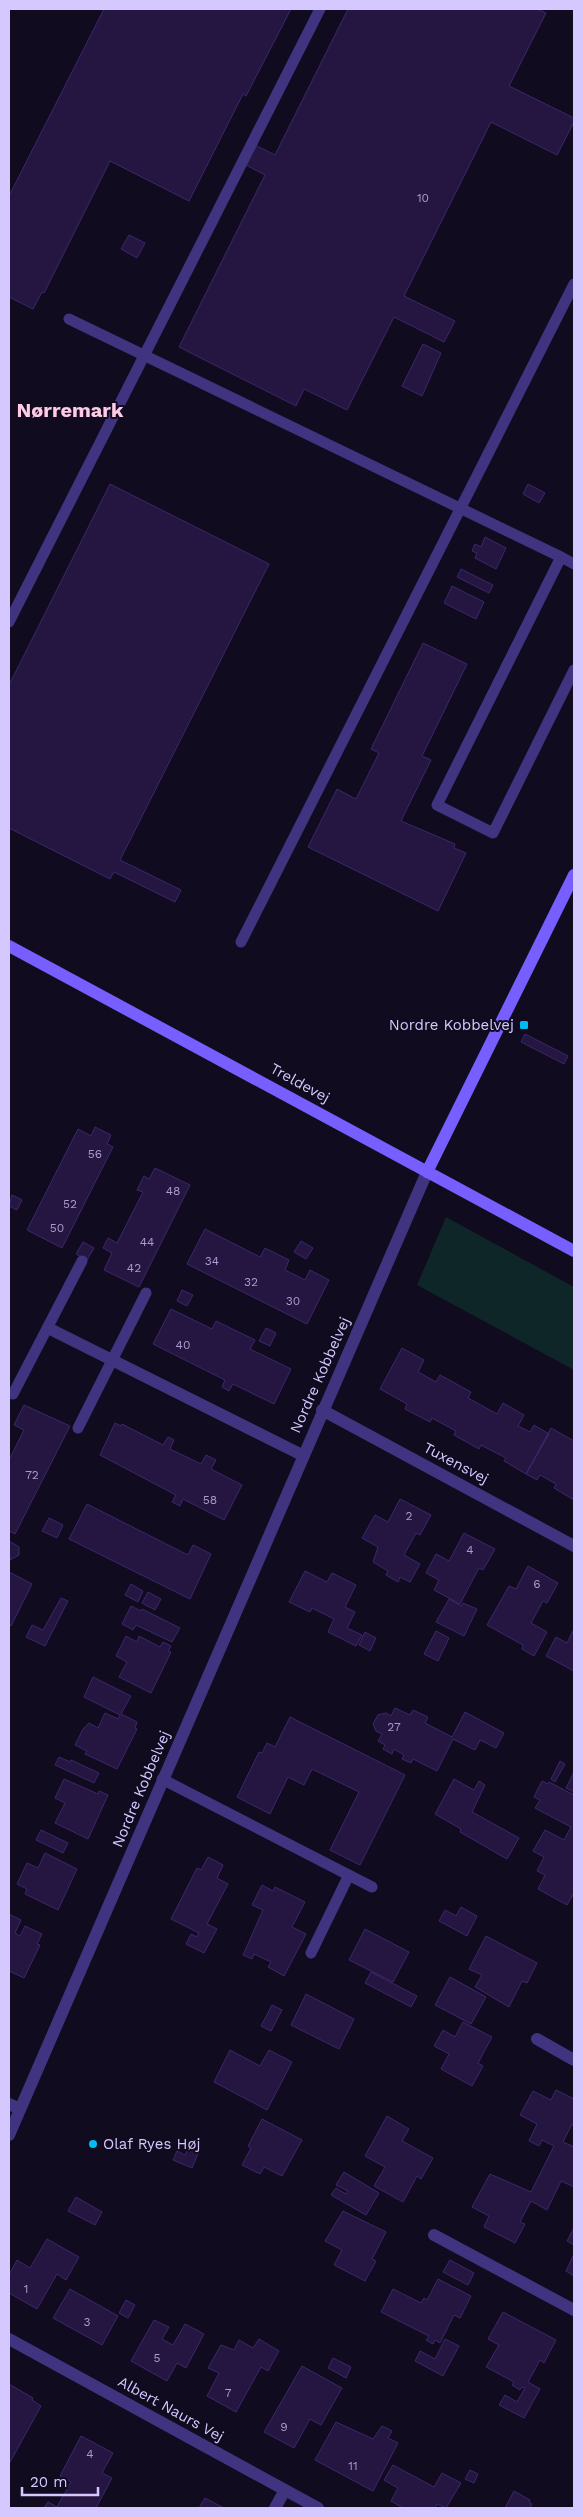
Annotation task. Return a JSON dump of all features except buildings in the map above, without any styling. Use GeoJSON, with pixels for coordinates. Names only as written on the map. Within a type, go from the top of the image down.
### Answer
{"type":"FeatureCollection","features":[{"type":"Feature","properties":{"kind":"street","name":"Nordre Kobbelvej"},"geometry":{"type":"LineString","coordinates":[[9,2135],[14,2106],[162,1779],[427,1172],[574,874]]}},
{"type":"Feature","properties":{"kind":"street","name":"Treldevej"},"geometry":{"type":"LineString","coordinates":[[9,946],[574,1251]]}},
{"type":"Feature","properties":{"kind":"street","name":"Nordre Kobbelvej"},"geometry":{"type":"LineString","coordinates":[[48,1328],[111,1362],[302,1455]]}},
{"type":"Feature","properties":{"kind":"street","name":"Tuxensvej"},"geometry":{"type":"LineString","coordinates":[[322,1410],[574,1546]]}},
{"type":"Feature","properties":{"kind":"street"},"geometry":{"type":"LineString","coordinates":[[537,2039],[574,2060]]}},
{"type":"Feature","properties":{"kind":"street"},"geometry":{"type":"LineString","coordinates":[[434,2235],[574,2310]]}},
{"type":"Feature","properties":{"kind":"street","name":"Albert Naurs Vej"},"geometry":{"type":"LineString","coordinates":[[9,2339],[318,2508]]}},
{"type":"Feature","properties":{"kind":"street"},"geometry":{"type":"LineString","coordinates":[[275,2508],[285,2490]]}},
{"type":"Feature","properties":{"kind":"lane"},"geometry":{"type":"LineString","coordinates":[[9,622],[320,9]]}},
{"type":"Feature","properties":{"kind":"lane"},"geometry":{"type":"LineString","coordinates":[[240,942],[574,284]]}},
{"type":"Feature","properties":{"kind":"lane"},"geometry":{"type":"LineString","coordinates":[[68,319],[574,564]]}},
{"type":"Feature","properties":{"kind":"lane"},"geometry":{"type":"LineString","coordinates":[[561,557],[437,805],[493,833],[574,670]]}},
{"type":"Feature","properties":{"kind":"lane"},"geometry":{"type":"LineString","coordinates":[[13,1394],[82,1260]]}},
{"type":"Feature","properties":{"kind":"lane"},"geometry":{"type":"LineString","coordinates":[[78,1428],[146,1293]]}},
{"type":"Feature","properties":{"kind":"lane"},"geometry":{"type":"LineString","coordinates":[[162,1779],[372,1887]]}},
{"type":"Feature","properties":{"kind":"lane"},"geometry":{"type":"LineString","coordinates":[[311,1954],[349,1876]]}},
{"type":"Feature","properties":{"kind":"green space"},"geometry":{"type":"Polygon","coordinates":[[[446,1217],[574,1287],[574,1370],[417,1285],[446,1217]]]}},
{"type":"Feature","properties":{"kind":"place","name":"Nordre Kobbelvej"},"geometry":{"type":"Point","coordinates":[524,1025]}},
{"type":"Feature","properties":{"kind":"place","name":"Olaf Ryes Høj"},"geometry":{"type":"Point","coordinates":[93,2144]}},
{"type":"Feature","properties":{"kind":"district","name":"Nørremark"},"geometry":{"type":"Point","coordinates":[70,410]}}]}
